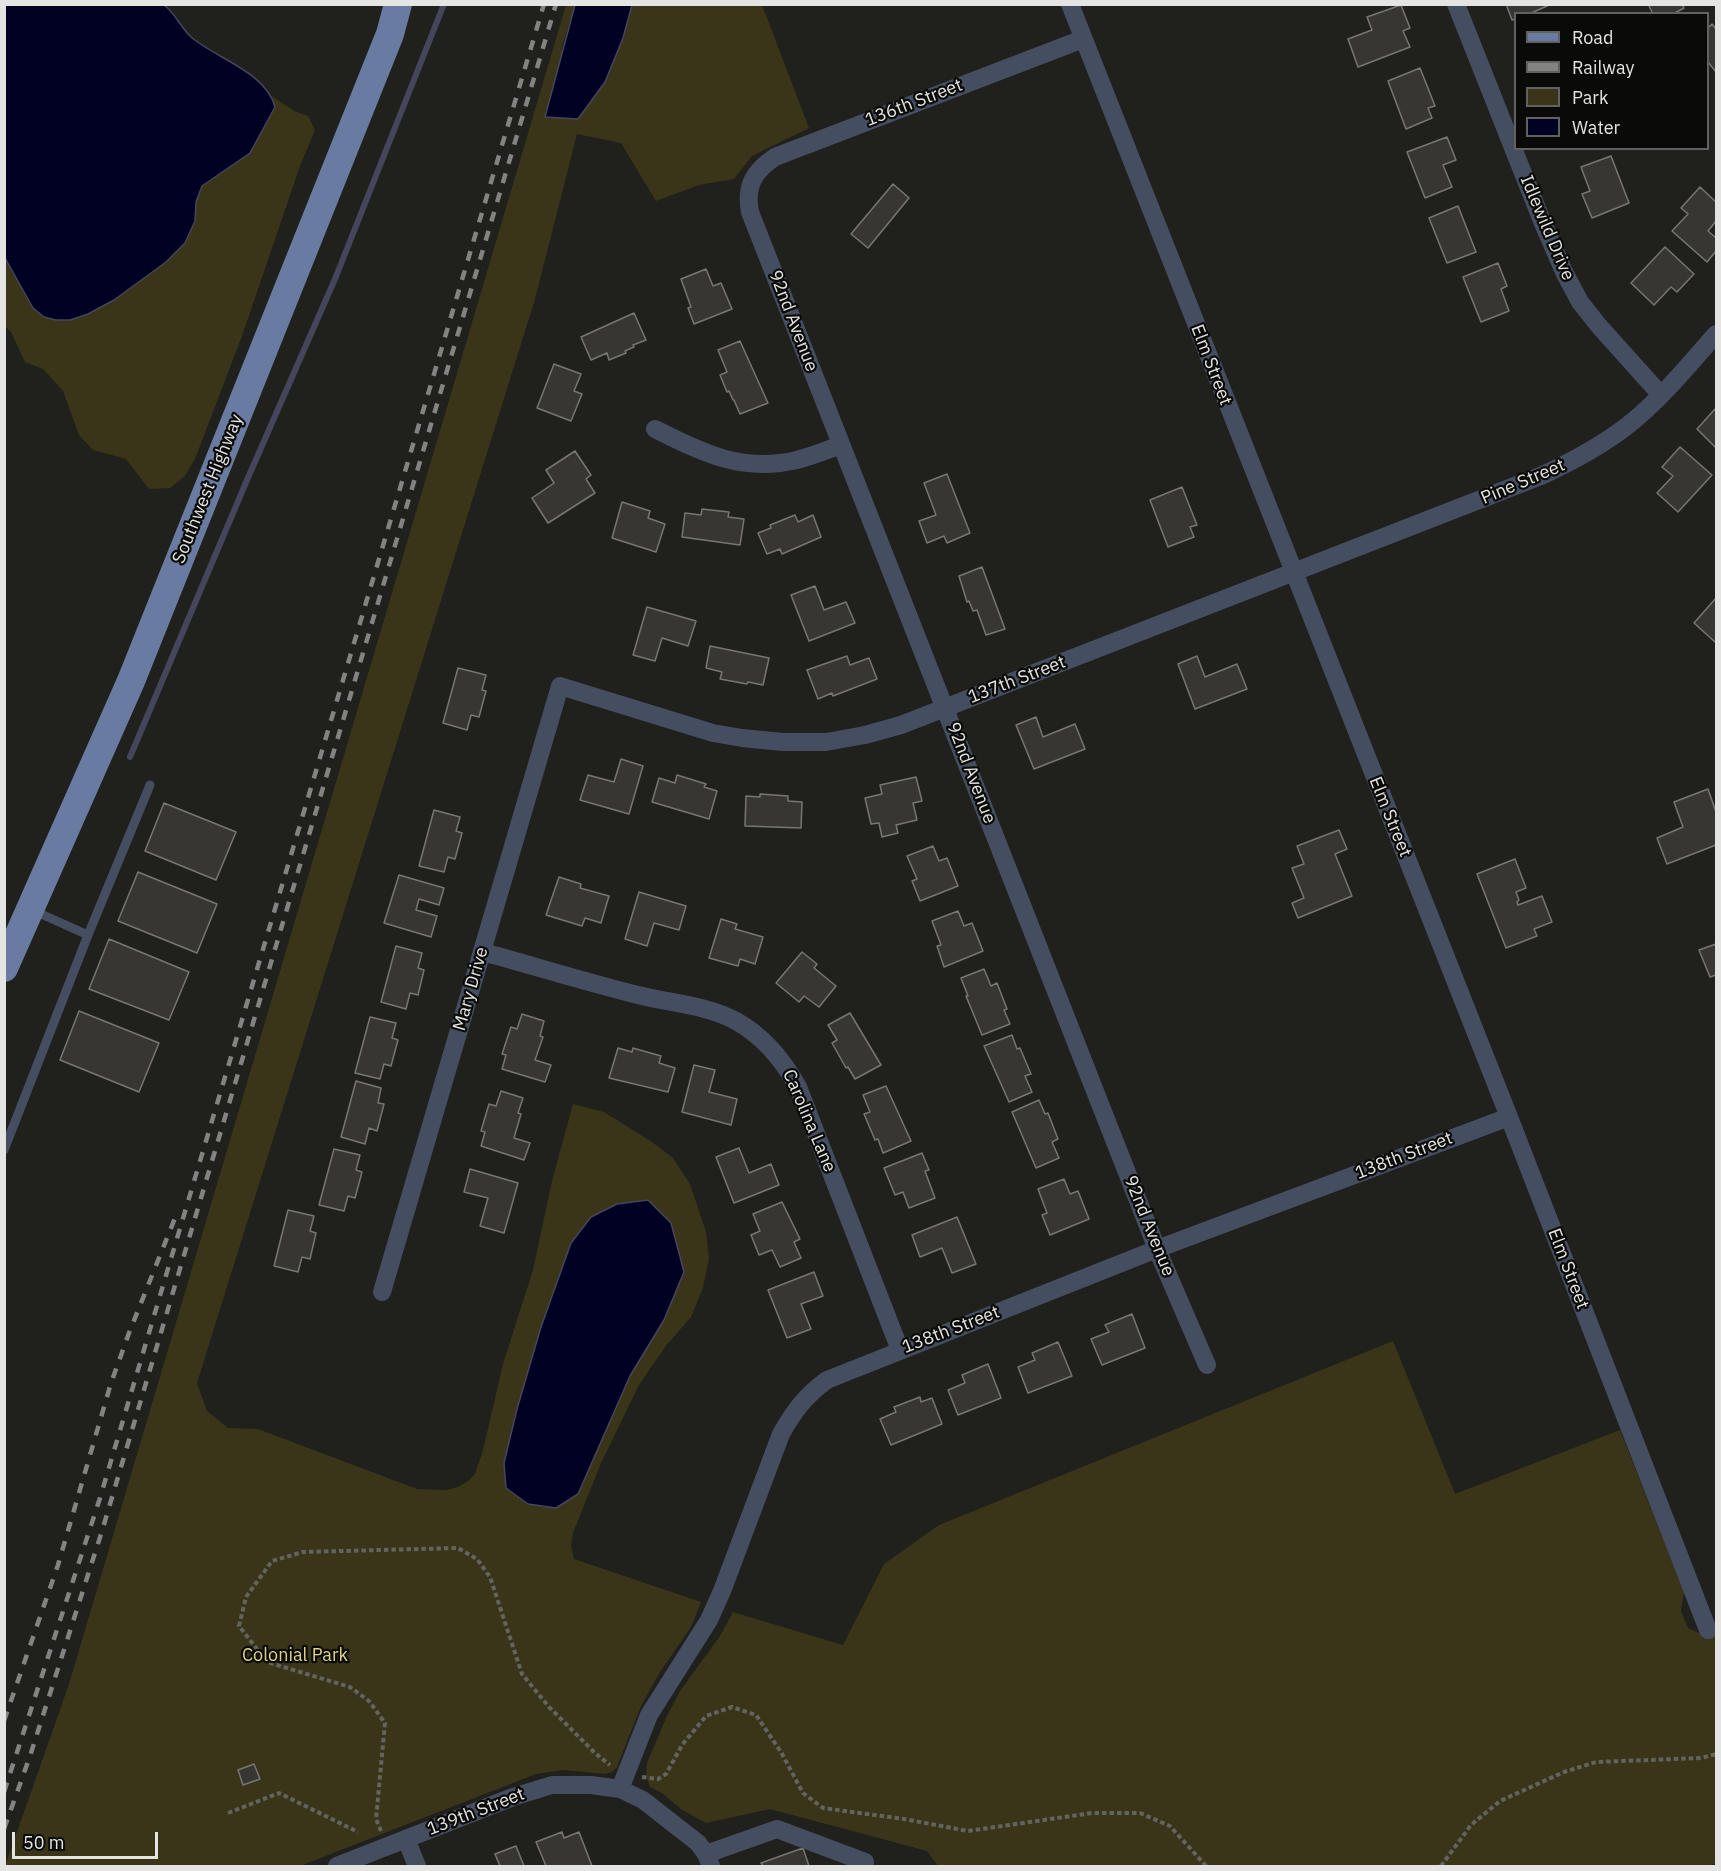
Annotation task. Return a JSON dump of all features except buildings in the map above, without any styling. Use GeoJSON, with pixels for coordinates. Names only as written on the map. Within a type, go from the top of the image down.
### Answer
{"type":"FeatureCollection","features":[{"type":"Feature","properties":{"kind":"main road","name":"Southwest Highway"},"geometry":{"type":"LineString","coordinates":[[4,968],[131,681],[390,34],[398,4]]}},
{"type":"Feature","properties":{"kind":"street","name":"Elm Street"},"geometry":{"type":"LineString","coordinates":[[1070,4],[1509,1117],[1707,1630]]}},
{"type":"Feature","properties":{"kind":"street","name":"Idlewild Drive"},"geometry":{"type":"LineString","coordinates":[[1456,4],[1564,272],[1581,302],[1599,326],[1661,395]]}},
{"type":"Feature","properties":{"kind":"street","name":"136th Street"},"geometry":{"type":"LineString","coordinates":[[753,179],[760,167],[789,150],[1083,39]]}},
{"type":"Feature","properties":{"kind":"street","name":"92nd Avenue"},"geometry":{"type":"LineString","coordinates":[[753,179],[748,203],[750,212],[1157,1249],[1207,1365]]}},
{"type":"Feature","properties":{"kind":"street","name":"Pine Street"},"geometry":{"type":"LineString","coordinates":[[1293,573],[1553,471],[1604,443],[1627,426],[1661,395],[1716,334]]}},
{"type":"Feature","properties":{"kind":"street"},"geometry":{"type":"LineString","coordinates":[[655,429],[699,451],[721,459],[749,464],[797,460],[841,445]]}},
{"type":"Feature","properties":{"kind":"street","name":"137th Street"},"geometry":{"type":"LineString","coordinates":[[560,686],[714,733],[783,742],[826,742],[901,725],[1293,573]]}},
{"type":"Feature","properties":{"kind":"street","name":"Mary Drive"},"geometry":{"type":"LineString","coordinates":[[382,1292],[560,686]]}},
{"type":"Feature","properties":{"kind":"street","name":"Carolina Lane"},"geometry":{"type":"LineString","coordinates":[[483,952],[637,995],[715,1012],[735,1020],[777,1054],[798,1087],[900,1350]]}},
{"type":"Feature","properties":{"kind":"street","name":"138th Street"},"geometry":{"type":"LineString","coordinates":[[620,1789],[649,1714],[709,1620],[781,1434],[807,1395],[827,1380],[900,1350],[1157,1249],[1509,1117]]}},
{"type":"Feature","properties":{"kind":"street","name":"139th Street"},"geometry":{"type":"LineString","coordinates":[[337,1866],[513,1797],[552,1785],[591,1785],[620,1789],[643,1800],[698,1843],[709,1860]]}},
{"type":"Feature","properties":{"kind":"street"},"geometry":{"type":"LineString","coordinates":[[709,1860],[777,1829],[865,1862]]}},
{"type":"Feature","properties":{"kind":"street"},"geometry":{"type":"LineString","coordinates":[[406,1839],[417,1866]]}},
{"type":"Feature","properties":{"kind":"lane"},"geometry":{"type":"LineString","coordinates":[[4,1150],[88,935],[150,785]]}},
{"type":"Feature","properties":{"kind":"lane"},"geometry":{"type":"LineString","coordinates":[[30,909],[88,935]]}},
{"type":"Feature","properties":{"kind":"path"},"geometry":{"type":"LineString","coordinates":[[387,1847],[376,1819],[385,1723],[369,1701],[350,1687],[267,1662],[239,1626],[246,1597],[272,1561],[303,1552],[458,1548],[477,1559],[490,1577],[522,1674],[549,1707],[595,1753],[612,1766],[645,1778],[658,1779],[666,1774],[682,1745],[706,1716],[732,1707],[756,1715],[803,1793],[824,1808],[968,1831],[1092,1813],[1140,1813],[1170,1826],[1206,1866]]}},
{"type":"Feature","properties":{"kind":"path"},"geometry":{"type":"LineString","coordinates":[[1441,1866],[1471,1825],[1500,1802],[1564,1772],[1596,1762],[1701,1758],[1716,1754]]}},
{"type":"Feature","properties":{"kind":"path"},"geometry":{"type":"LineString","coordinates":[[228,1813],[279,1793],[358,1832]]}},
{"type":"Feature","properties":{"kind":"green space","name":"Colonial Park"},"geometry":{"type":"Polygon","coordinates":[[[566,5],[575,5],[561,50],[623,38],[632,5],[762,5],[809,128],[752,156],[734,179],[699,185],[656,201],[621,143],[577,134],[535,299],[197,1383],[207,1411],[228,1428],[258,1429],[417,1489],[446,1490],[468,1481],[475,1474],[483,1450],[503,1364],[533,1270],[552,1181],[573,1104],[604,1112],[673,1158],[690,1184],[706,1232],[709,1258],[703,1288],[691,1317],[665,1347],[639,1385],[601,1463],[573,1533],[571,1546],[574,1559],[701,1602],[691,1627],[660,1672],[641,1706],[617,1767],[612,1772],[605,1774],[563,1770],[536,1774],[300,1866],[5,1866],[69,1684],[566,5]]]}},
{"type":"Feature","properties":{"kind":"green space"},"geometry":{"type":"Polygon","coordinates":[[[272,96],[294,111],[308,116],[315,130],[300,166],[242,336],[195,459],[185,476],[170,488],[149,489],[126,459],[93,450],[79,435],[63,391],[43,369],[25,362],[11,332],[5,326],[4,258],[33,308],[44,317],[114,300],[166,262],[185,243],[195,221],[196,202],[202,186],[250,153],[275,108],[272,96]]]}},
{"type":"Feature","properties":{"kind":"green space"},"geometry":{"type":"Polygon","coordinates":[[[1393,1341],[1455,1494],[1620,1430],[1684,1592],[1681,1611],[1688,1628],[1701,1634],[1716,1625],[1716,1863],[1708,1866],[938,1866],[927,1851],[770,1809],[706,1823],[682,1810],[662,1793],[650,1787],[646,1776],[647,1763],[666,1718],[680,1691],[720,1636],[733,1612],[843,1645],[884,1564],[939,1525],[1393,1341]]]}},
{"type":"Feature","properties":{"kind":"water"},"geometry":{"type":"Polygon","coordinates":[[[4,5],[164,5],[191,37],[262,84],[275,107],[250,153],[202,186],[196,202],[195,221],[185,243],[166,262],[114,300],[88,314],[70,320],[44,317],[33,308],[5,258],[4,5]]]}},
{"type":"Feature","properties":{"kind":"water"},"geometry":{"type":"Polygon","coordinates":[[[575,5],[632,5],[623,38],[605,82],[578,119],[545,117],[575,5]]]}},
{"type":"Feature","properties":{"kind":"water"},"geometry":{"type":"Polygon","coordinates":[[[648,1200],[671,1223],[684,1272],[664,1320],[630,1376],[578,1494],[556,1508],[528,1504],[506,1488],[504,1463],[541,1327],[571,1243],[591,1217],[617,1204],[648,1200]]]}},
{"type":"Feature","properties":{"kind":"waterway"},"geometry":{"type":"LineString","coordinates":[[130,757],[335,279],[444,4]]}},
{"type":"Feature","properties":{"kind":"railway"},"geometry":{"type":"LineString","coordinates":[[4,1792],[100,1498],[544,4]]}},
{"type":"Feature","properties":{"kind":"railway"},"geometry":{"type":"LineString","coordinates":[[4,1829],[30,1756],[102,1531],[556,4]]}},
{"type":"Feature","properties":{"kind":"railway"},"geometry":{"type":"LineString","coordinates":[[4,1721],[58,1565],[111,1383],[175,1218]]}}]}
